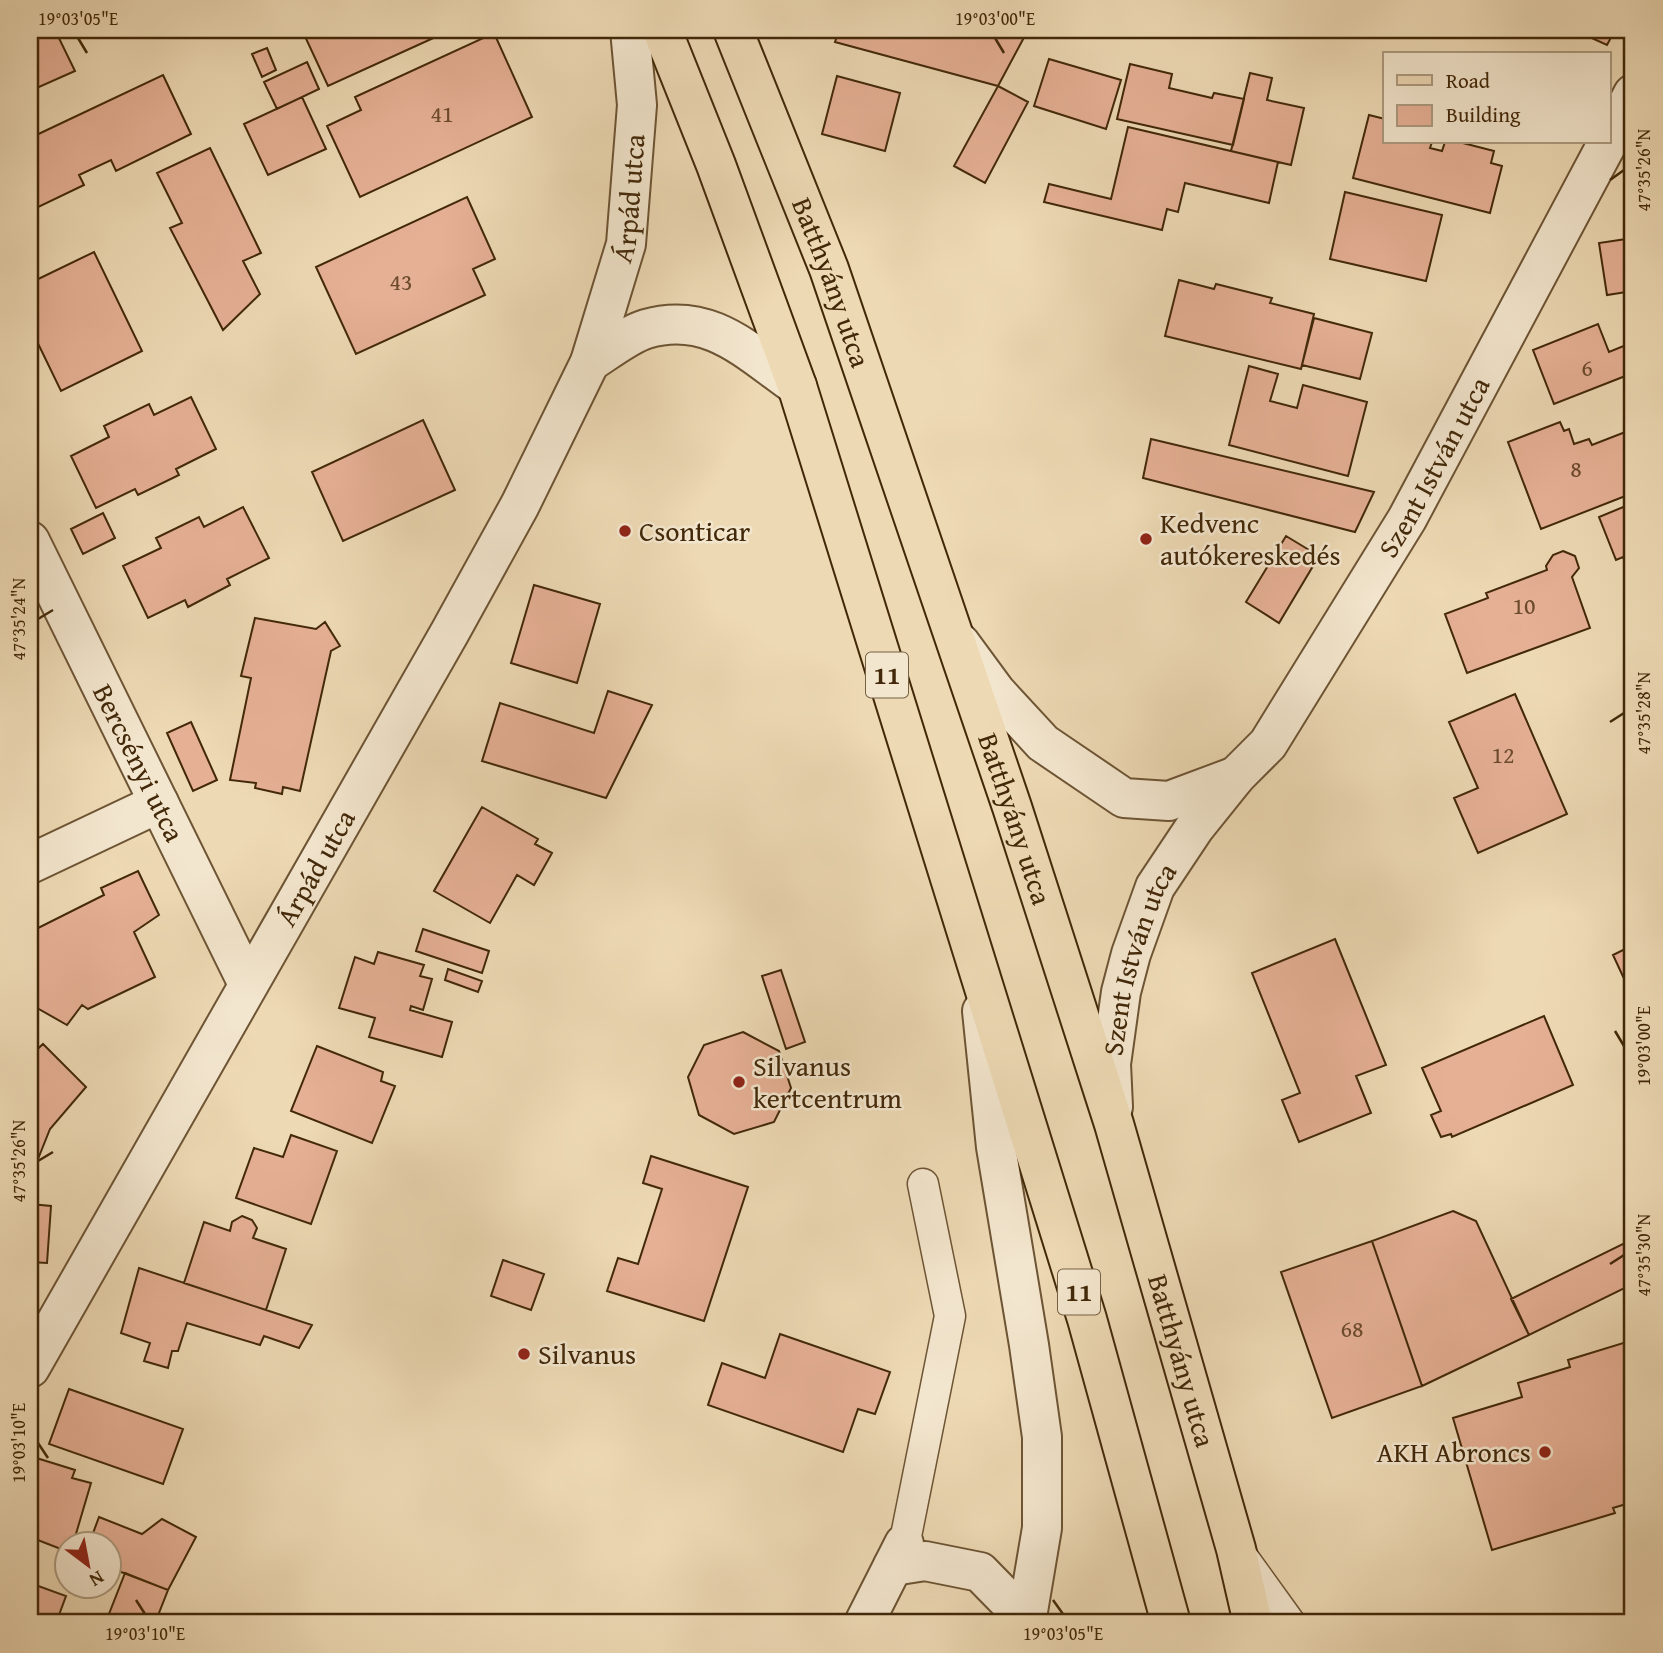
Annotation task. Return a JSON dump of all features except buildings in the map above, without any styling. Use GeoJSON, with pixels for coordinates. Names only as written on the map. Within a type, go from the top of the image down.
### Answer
{"type":"FeatureCollection","features":[{"type":"Feature","properties":{"kind":"main road","name":"11"},"geometry":{"type":"LineString","coordinates":[[662,30],[725,190],[797,386],[1087,1319],[1171,1623]]}},
{"type":"Feature","properties":{"kind":"main road","name":"Batthyány utca"},"geometry":{"type":"LineString","coordinates":[[733,30],[829,269],[954,635],[1114,1124],[1236,1549],[1253,1623]]}},
{"type":"Feature","properties":{"kind":"street","name":"Árpád utca"},"geometry":{"type":"LineString","coordinates":[[30,1368],[507,528],[590,362],[626,244],[637,106],[630,30]]}},
{"type":"Feature","properties":{"kind":"street","name":"Szent István utca"},"geometry":{"type":"LineString","coordinates":[[1610,137],[1633,94]]}},
{"type":"Feature","properties":{"kind":"street","name":"Szent István utca"},"geometry":{"type":"LineString","coordinates":[[1114,1124],[1111,1064],[1121,992],[1131,954],[1155,887],[1195,827],[1236,776],[1275,734],[1407,519],[1606,144]]}},
{"type":"Feature","properties":{"kind":"street"},"geometry":{"type":"LineString","coordinates":[[590,362],[645,329],[690,323],[721,333],[797,386]]}},
{"type":"Feature","properties":{"kind":"street","name":"Bercsényi utca"},"geometry":{"type":"LineString","coordinates":[[30,541],[248,984]]}},
{"type":"Feature","properties":{"kind":"street","name":"Szent István utca"},"geometry":{"type":"LineString","coordinates":[[954,635],[996,692],[1043,743],[1124,798],[1169,801],[1236,776]]}},
{"type":"Feature","properties":{"kind":"street"},"geometry":{"type":"LineString","coordinates":[[30,864],[159,803]]}},
{"type":"Feature","properties":{"kind":"street"},"geometry":{"type":"LineString","coordinates":[[977,964],[996,1147],[1042,1437],[1042,1528],[1026,1622]]}},
{"type":"Feature","properties":{"kind":"street"},"geometry":{"type":"LineString","coordinates":[[864,1623],[899,1553],[980,1572],[1026,1622]]}},
{"type":"Feature","properties":{"kind":"lane"},"geometry":{"type":"LineString","coordinates":[[899,1553],[950,1317],[923,1184]]}},
{"type":"Feature","properties":{"kind":"lane"},"geometry":{"type":"LineString","coordinates":[[1236,1549],[1290,1623]]}},
{"type":"Feature","properties":{"kind":"place","name":"Csonticar"},"geometry":{"type":"Point","coordinates":[625,531]}},
{"type":"Feature","properties":{"kind":"place","name":"Kedvenc autókereskedés"},"geometry":{"type":"Point","coordinates":[1146,539]}},
{"type":"Feature","properties":{"kind":"place","name":"Silvanus kertcentrum"},"geometry":{"type":"Point","coordinates":[739,1082]}},
{"type":"Feature","properties":{"kind":"place","name":"Silvanus"},"geometry":{"type":"Point","coordinates":[524,1354]}},
{"type":"Feature","properties":{"kind":"place","name":"AKH Abroncs"},"geometry":{"type":"Point","coordinates":[1545,1452]}}]}
